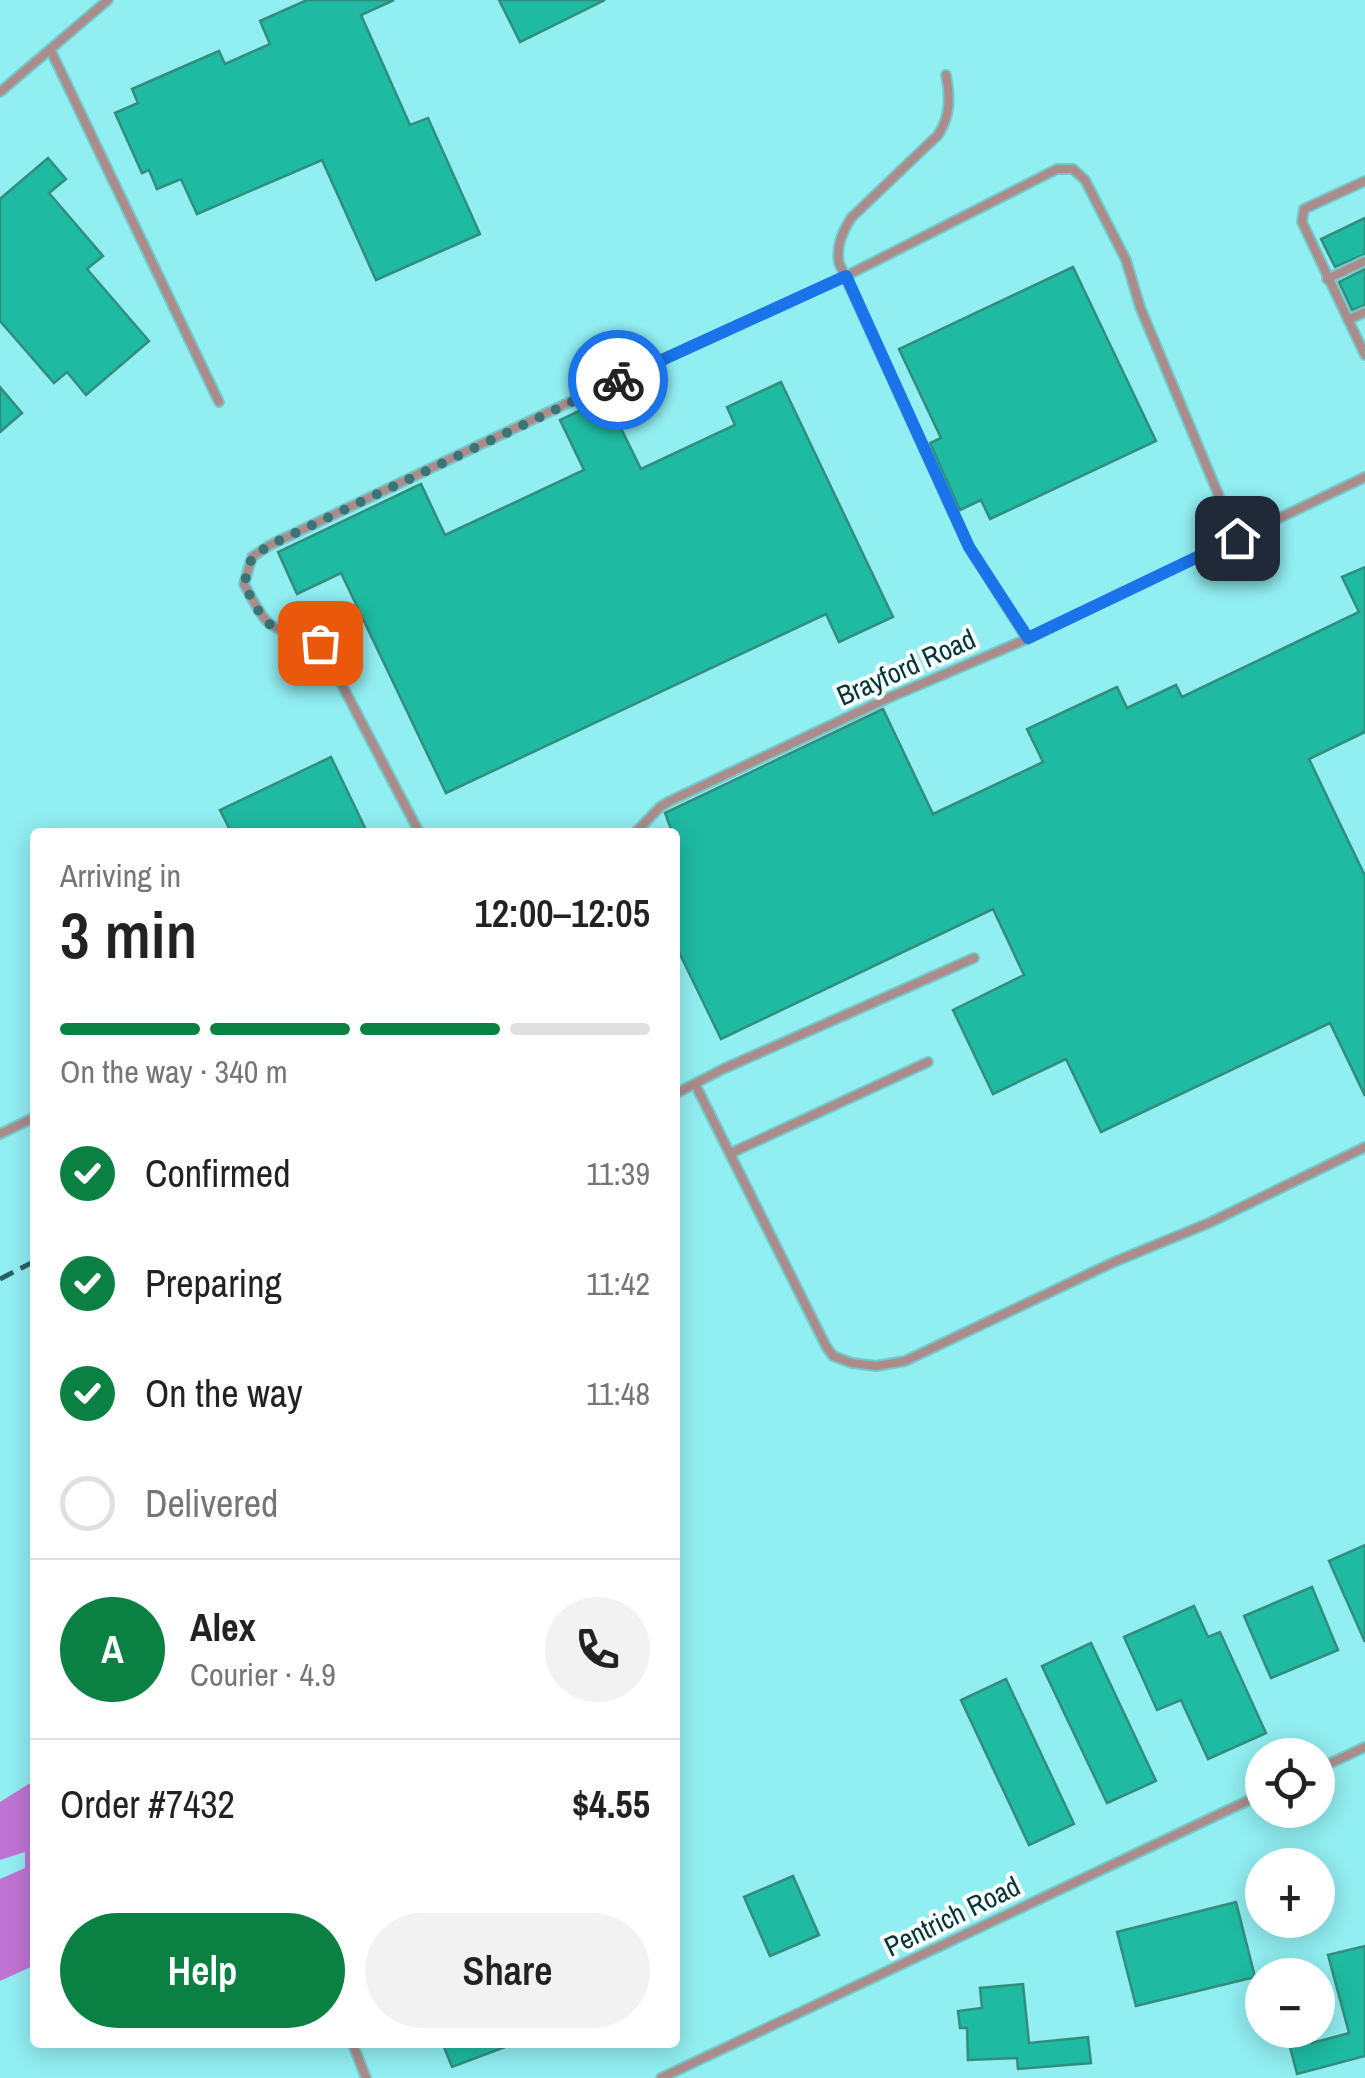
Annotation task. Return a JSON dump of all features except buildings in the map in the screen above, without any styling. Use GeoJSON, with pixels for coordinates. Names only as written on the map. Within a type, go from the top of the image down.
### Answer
{"type":"FeatureCollection","features":[{"type":"Feature","properties":{"kind":"lane"},"geometry":{"type":"LineString","coordinates":[[0,92],[108,0]]}},
{"type":"Feature","properties":{"kind":"lane"},"geometry":{"type":"LineString","coordinates":[[50,48],[220,402]]}},
{"type":"Feature","properties":{"kind":"lane"},"geometry":{"type":"LineString","coordinates":[[946,75],[950,103],[945,124],[851,218],[842,233],[838,252],[969,547],[1028,638]]}},
{"type":"Feature","properties":{"kind":"lane"},"geometry":{"type":"LineString","coordinates":[[417,828],[320,643],[273,629],[263,620],[244,584],[252,557],[558,407],[846,276],[1038,177],[1066,168],[1080,174],[1126,260],[1140,307],[1237,538]]}},
{"type":"Feature","properties":{"kind":"lane"},"geometry":{"type":"LineString","coordinates":[[1365,181],[1304,209],[1304,232],[1365,355]]}},
{"type":"Feature","properties":{"kind":"lane"},"geometry":{"type":"LineString","coordinates":[[1328,279],[1365,261]]}},
{"type":"Feature","properties":{"kind":"lane"},"geometry":{"type":"LineString","coordinates":[[1348,320],[1365,312]]}},
{"type":"Feature","properties":{"kind":"lane","name":"Brayford Road"},"geometry":{"type":"LineString","coordinates":[[640,828],[670,801],[886,699],[1028,638],[1365,477]]}},
{"type":"Feature","properties":{"kind":"lane"},"geometry":{"type":"LineString","coordinates":[[680,1092],[974,958]]}},
{"type":"Feature","properties":{"kind":"lane"},"geometry":{"type":"LineString","coordinates":[[731,1152],[928,1062]]}},
{"type":"Feature","properties":{"kind":"lane"},"geometry":{"type":"LineString","coordinates":[[695,1084],[826,1346],[842,1361],[876,1366],[905,1361],[1114,1262],[1209,1223],[1365,1147]]}},
{"type":"Feature","properties":{"kind":"lane"},"geometry":{"type":"LineString","coordinates":[[0,1134],[30,1120]]}},
{"type":"Feature","properties":{"kind":"lane"},"geometry":{"type":"LineString","coordinates":[[1335,1761],[1365,1748]]}},
{"type":"Feature","properties":{"kind":"lane","name":"Pentrich Road"},"geometry":{"type":"LineString","coordinates":[[661,2078],[1245,1802]]}},
{"type":"Feature","properties":{"kind":"lane"},"geometry":{"type":"LineString","coordinates":[[354,2048],[366,2078]]}},
{"type":"Feature","properties":{"kind":"shaded area"},"geometry":{"type":"Polygon","coordinates":[[[30,1783],[30,1967],[0,1981],[0,1879],[25,1868],[25,1852],[0,1860],[0,1802],[30,1783]]]}},
{"type":"Feature","properties":{"kind":"railway"},"geometry":{"type":"LineString","coordinates":[[0,1279],[30,1264]]}},
{"type":"Feature","properties":{"kind":"way so far"},"geometry":{"type":"LineString","coordinates":[[320,643],[273,629],[263,620],[244,584],[252,557],[618,380]]}},
{"type":"Feature","properties":{"kind":"route"},"geometry":{"type":"LineString","coordinates":[[618,380],[846,276],[969,547],[1028,638],[1237,538]]}}]}
